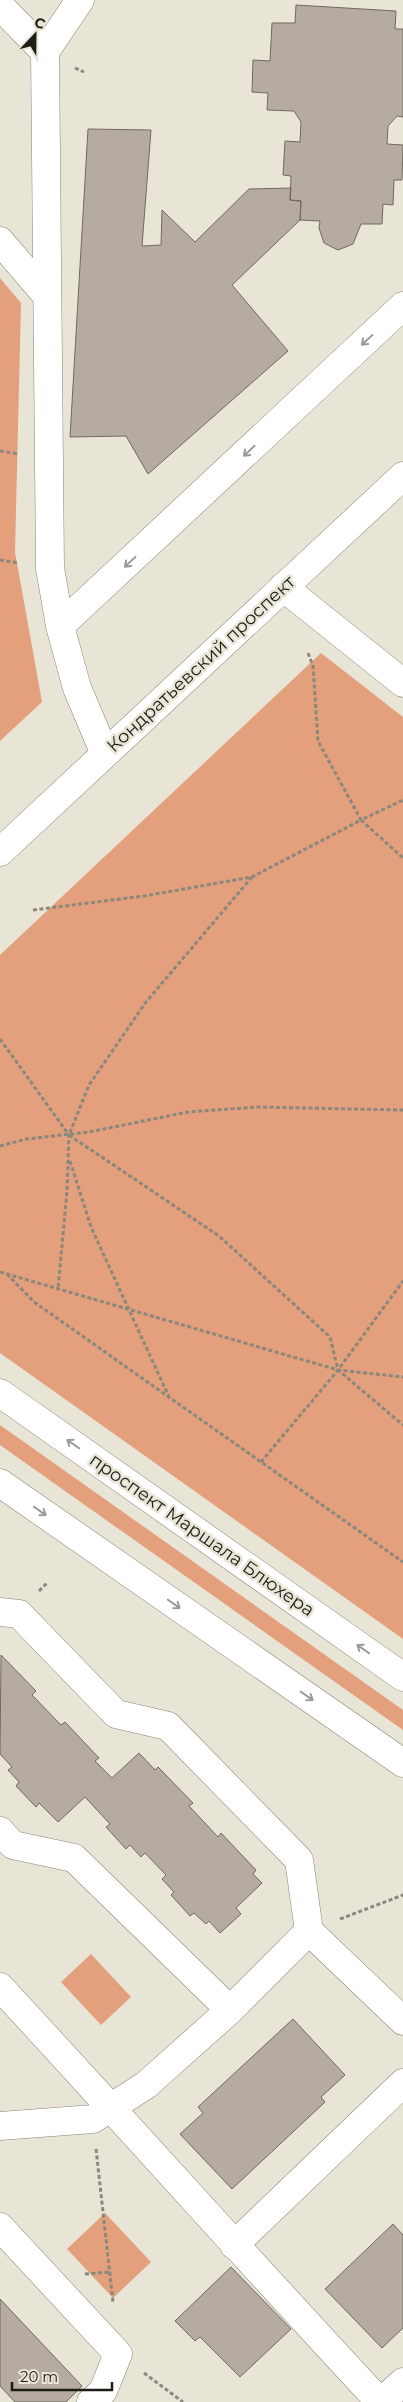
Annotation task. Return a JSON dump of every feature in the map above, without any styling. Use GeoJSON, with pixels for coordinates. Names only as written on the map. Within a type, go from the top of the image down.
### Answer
{"type":"FeatureCollection","features":[{"type":"Feature","properties":{"kind":"street"},"geometry":{"type":"LineString","coordinates":[[80,0],[74,5],[45,52],[50,568],[60,626],[77,688],[105,754]]}},
{"type":"Feature","properties":{"kind":"street"},"geometry":{"type":"LineString","coordinates":[[0,6],[45,52]]}},
{"type":"Feature","properties":{"kind":"street"},"geometry":{"type":"LineString","coordinates":[[0,241],[47,296]]}},
{"type":"Feature","properties":{"kind":"street"},"geometry":{"type":"LineString","coordinates":[[60,626],[403,306]]}},
{"type":"Feature","properties":{"kind":"street","name":"Кондратьевский проспект"},"geometry":{"type":"LineString","coordinates":[[0,852],[403,476]]}},
{"type":"Feature","properties":{"kind":"street"},"geometry":{"type":"LineString","coordinates":[[283,587],[403,683]]}},
{"type":"Feature","properties":{"kind":"street","name":"проспект Маршала Блюхера"},"geometry":{"type":"LineString","coordinates":[[0,1393],[403,1677]]}},
{"type":"Feature","properties":{"kind":"street"},"geometry":{"type":"LineString","coordinates":[[0,1483],[403,1763]]}},
{"type":"Feature","properties":{"kind":"street"},"geometry":{"type":"LineString","coordinates":[[0,1612],[19,1614],[116,1714],[168,1726],[299,1860],[309,1931],[403,2021]]}},
{"type":"Feature","properties":{"kind":"street"},"geometry":{"type":"LineString","coordinates":[[0,1831],[13,1845],[74,1858],[230,2010]]}},
{"type":"Feature","properties":{"kind":"street"},"geometry":{"type":"LineString","coordinates":[[0,2126],[102,2113],[146,2085],[230,2010],[309,1931]]}},
{"type":"Feature","properties":{"kind":"street"},"geometry":{"type":"LineString","coordinates":[[0,1987],[102,2113],[234,2245],[380,2402],[403,2382]]}},
{"type":"Feature","properties":{"kind":"street"},"geometry":{"type":"LineString","coordinates":[[234,2245],[403,2083]]}},
{"type":"Feature","properties":{"kind":"street"},"geometry":{"type":"LineString","coordinates":[[0,2227],[118,2354],[103,2391],[91,2402]]}},
{"type":"Feature","properties":{"kind":"path"},"geometry":{"type":"LineString","coordinates":[[308,653],[313,666],[318,741],[361,820],[403,858]]}},
{"type":"Feature","properties":{"kind":"path"},"geometry":{"type":"LineString","coordinates":[[33,910],[144,896],[252,877],[403,800]]}},
{"type":"Feature","properties":{"kind":"path"},"geometry":{"type":"LineString","coordinates":[[58,1289],[63,1252],[69,1135],[89,1085],[146,1002],[252,877]]}},
{"type":"Feature","properties":{"kind":"path"},"geometry":{"type":"LineString","coordinates":[[0,1039],[69,1135],[219,1236],[330,1337],[338,1370],[403,1425]]}},
{"type":"Feature","properties":{"kind":"path"},"geometry":{"type":"LineString","coordinates":[[0,1146],[188,1112],[257,1107],[403,1110]]}},
{"type":"Feature","properties":{"kind":"path"},"geometry":{"type":"LineString","coordinates":[[69,1158],[91,1227],[170,1398]]}},
{"type":"Feature","properties":{"kind":"path"},"geometry":{"type":"LineString","coordinates":[[0,1272],[338,1370],[403,1377]]}},
{"type":"Feature","properties":{"kind":"path"},"geometry":{"type":"LineString","coordinates":[[7,1274],[34,1302],[403,1562]]}},
{"type":"Feature","properties":{"kind":"path"},"geometry":{"type":"LineString","coordinates":[[261,1462],[338,1370],[403,1281]]}},
{"type":"Feature","properties":{"kind":"path"},"geometry":{"type":"LineString","coordinates":[[309,1931],[403,1895]]}},
{"type":"Feature","properties":{"kind":"path"},"geometry":{"type":"LineString","coordinates":[[102,2113],[118,2354],[183,2402]]}},
{"type":"Feature","properties":{"kind":"shaded area"},"geometry":{"type":"Polygon","coordinates":[[[0,278],[21,303],[15,552],[42,702],[0,741],[0,278]]]}},
{"type":"Feature","properties":{"kind":"shaded area"},"geometry":{"type":"Polygon","coordinates":[[[321,653],[403,717],[403,1639],[0,1353],[0,955],[321,653]]]}},
{"type":"Feature","properties":{"kind":"shaded area"},"geometry":{"type":"Polygon","coordinates":[[[0,1425],[403,1710],[403,1730],[0,1445],[0,1425]]]}},
{"type":"Feature","properties":{"kind":"shaded area"},"geometry":{"type":"Polygon","coordinates":[[[91,1954],[131,1997],[101,2025],[61,1982],[91,1954]]]}},
{"type":"Feature","properties":{"kind":"shaded area"},"geometry":{"type":"Polygon","coordinates":[[[105,2213],[151,2262],[113,2298],[67,2249],[105,2213]]]}},
{"type":"Feature","properties":{"kind":"building"},"geometry":{"type":"Polygon","coordinates":[[[296,5],[396,11],[395,29],[403,29],[403,117],[397,116],[388,126],[387,144],[403,145],[402,180],[394,180],[393,205],[383,204],[382,224],[361,224],[353,244],[338,250],[324,243],[319,228],[320,221],[300,220],[301,201],[290,200],[291,176],[283,175],[285,141],[300,142],[301,122],[294,111],[267,110],[268,93],[252,92],[253,60],[270,61],[272,23],[295,23],[296,5]]]}},
{"type":"Feature","properties":{"kind":"building"},"geometry":{"type":"Polygon","coordinates":[[[88,129],[151,130],[142,246],[161,245],[162,210],[195,242],[249,189],[291,188],[290,200],[301,201],[300,220],[232,285],[288,351],[148,474],[126,436],[70,437],[88,129]]]}},
{"type":"Feature","properties":{"kind":"building"},"geometry":{"type":"Polygon","coordinates":[[[1,1655],[36,1691],[32,1695],[61,1725],[65,1722],[99,1758],[95,1761],[112,1778],[139,1753],[155,1770],[158,1767],[193,1803],[189,1806],[218,1837],[221,1833],[256,1870],[253,1874],[262,1883],[236,1908],[241,1914],[220,1933],[209,1921],[206,1924],[194,1913],[190,1916],[171,1895],[174,1892],[162,1879],[166,1875],[145,1853],[141,1857],[130,1845],[126,1849],[106,1827],[110,1824],[85,1797],[58,1822],[39,1803],[36,1807],[16,1786],[19,1782],[8,1770],[12,1767],[0,1754],[1,1655]]]}},
{"type":"Feature","properties":{"kind":"building"},"geometry":{"type":"Polygon","coordinates":[[[293,2019],[345,2075],[321,2097],[325,2102],[232,2189],[180,2134],[203,2113],[198,2107],[293,2019]]]}},
{"type":"Feature","properties":{"kind":"building"},"geometry":{"type":"Polygon","coordinates":[[[393,2224],[403,2235],[403,2328],[382,2348],[325,2289],[393,2224]]]}},
{"type":"Feature","properties":{"kind":"building"},"geometry":{"type":"Polygon","coordinates":[[[231,2267],[291,2329],[240,2377],[200,2337],[195,2341],[175,2321],[231,2267]]]}},
{"type":"Feature","properties":{"kind":"building"},"geometry":{"type":"Polygon","coordinates":[[[0,2299],[82,2386],[66,2402],[15,2402],[0,2386],[0,2299]]]}}]}
